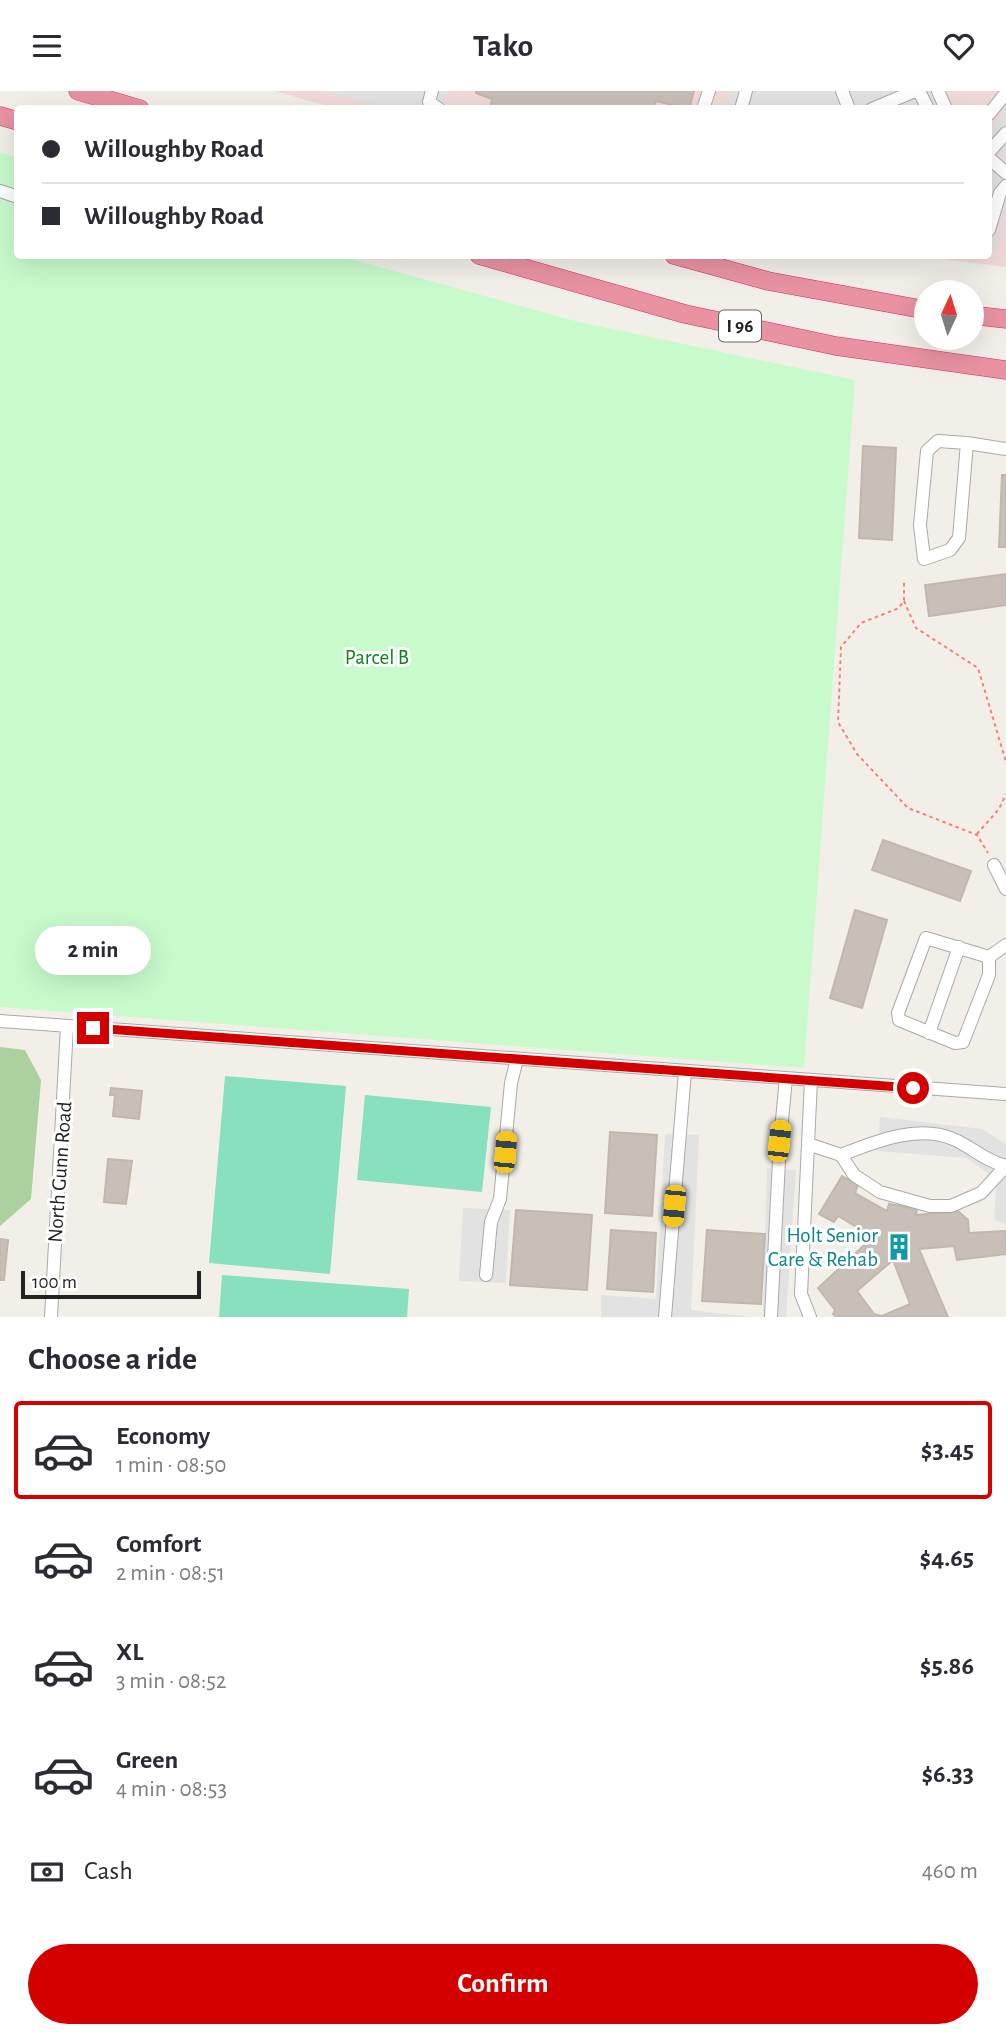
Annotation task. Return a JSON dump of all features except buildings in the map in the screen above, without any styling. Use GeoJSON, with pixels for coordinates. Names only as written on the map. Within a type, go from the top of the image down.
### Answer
{"type":"FeatureCollection","features":[{"type":"Feature","properties":{"kind":"highway"},"geometry":{"type":"LineString","coordinates":[[78,91],[126,105]]}},
{"type":"Feature","properties":{"kind":"highway","name":"I 96"},"geometry":{"type":"LineString","coordinates":[[493,259],[685,314],[836,346],[1006,370]]}},
{"type":"Feature","properties":{"kind":"highway","name":"I 96"},"geometry":{"type":"LineString","coordinates":[[688,259],[768,281],[914,308]]}},
{"type":"Feature","properties":{"kind":"highway"},"geometry":{"type":"LineString","coordinates":[[984,316],[1006,319]]}},
{"type":"Feature","properties":{"kind":"street"},"geometry":{"type":"LineString","coordinates":[[882,105],[917,91]]}},
{"type":"Feature","properties":{"kind":"street"},"geometry":{"type":"LineString","coordinates":[[992,110],[1006,93]]}},
{"type":"Feature","properties":{"kind":"street"},"geometry":{"type":"LineString","coordinates":[[992,149],[1006,133]]}},
{"type":"Feature","properties":{"kind":"street"},"geometry":{"type":"LineString","coordinates":[[992,161],[1006,173]]}},
{"type":"Feature","properties":{"kind":"street"},"geometry":{"type":"LineString","coordinates":[[992,220],[1000,193],[1006,186]]}},
{"type":"Feature","properties":{"kind":"street"},"geometry":{"type":"LineString","coordinates":[[967,443],[959,538],[950,550],[924,559],[920,525],[927,451],[938,441],[967,443],[1006,449]]}},
{"type":"Feature","properties":{"kind":"street"},"geometry":{"type":"LineString","coordinates":[[994,865],[1006,889]]}},
{"type":"Feature","properties":{"kind":"street"},"geometry":{"type":"LineString","coordinates":[[926,938],[989,957],[989,975],[963,1042],[955,1043],[899,1020],[898,1013],[926,938]]}},
{"type":"Feature","properties":{"kind":"street"},"geometry":{"type":"LineString","coordinates":[[989,957],[1006,945]]}},
{"type":"Feature","properties":{"kind":"street"},"geometry":{"type":"LineString","coordinates":[[929,1033],[959,947]]}},
{"type":"Feature","properties":{"kind":"street"},"geometry":{"type":"LineString","coordinates":[[0,1021],[1006,1094]]}},
{"type":"Feature","properties":{"kind":"street","name":"North Gunn Road"},"geometry":{"type":"LineString","coordinates":[[51,1317],[67,1026]]}},
{"type":"Feature","properties":{"kind":"street"},"geometry":{"type":"LineString","coordinates":[[486,1275],[491,1222],[500,1199],[511,1083],[517,1059]]}},
{"type":"Feature","properties":{"kind":"street"},"geometry":{"type":"LineString","coordinates":[[665,1317],[685,1071]]}},
{"type":"Feature","properties":{"kind":"street"},"geometry":{"type":"LineString","coordinates":[[771,1317],[779,1141],[786,1079]]}},
{"type":"Feature","properties":{"kind":"street"},"geometry":{"type":"LineString","coordinates":[[810,1317],[801,1294],[811,1080]]}},
{"type":"Feature","properties":{"kind":"street"},"geometry":{"type":"LineString","coordinates":[[808,1144],[841,1155],[854,1175],[880,1192],[930,1206],[951,1206],[981,1193],[1006,1166],[987,1161],[952,1138],[915,1134],[880,1140],[841,1155]]}},
{"type":"Feature","properties":{"kind":"path"},"geometry":{"type":"LineString","coordinates":[[904,583],[904,600],[916,628],[978,668],[1006,762]]}},
{"type":"Feature","properties":{"kind":"path"},"geometry":{"type":"LineString","coordinates":[[904,600],[900,608],[861,623],[841,647],[838,722],[857,754],[908,808],[977,835],[994,865]]}},
{"type":"Feature","properties":{"kind":"path"},"geometry":{"type":"LineString","coordinates":[[977,835],[999,809],[1006,794]]}},
{"type":"Feature","properties":{"kind":"shaded area"},"geometry":{"type":"Polygon","coordinates":[[[274,91],[1006,91],[1006,267],[942,259],[992,259],[992,105],[324,105],[274,91]]]}},
{"type":"Feature","properties":{"kind":"shaded area"},"geometry":{"type":"Polygon","coordinates":[[[324,91],[447,91],[443,105],[375,105],[324,91]]]}},
{"type":"Feature","properties":{"kind":"shaded area"},"geometry":{"type":"Polygon","coordinates":[[[729,91],[944,91],[946,96],[925,105],[726,105],[729,91]]]}},
{"type":"Feature","properties":{"kind":"shaded area"},"geometry":{"type":"Polygon","coordinates":[[[1006,109],[1006,162],[992,146],[992,126],[1006,109]]]}},
{"type":"Feature","properties":{"kind":"shaded area"},"geometry":{"type":"Polygon","coordinates":[[[992,167],[1006,180],[1006,201],[996,248],[992,250],[992,167]]]}},
{"type":"Feature","properties":{"kind":"shaded area"},"geometry":{"type":"Polygon","coordinates":[[[880,1117],[982,1129],[1006,1144],[1006,1224],[994,1220],[997,1180],[967,1158],[878,1151],[880,1117]]]}},
{"type":"Feature","properties":{"kind":"shaded area"},"geometry":{"type":"Polygon","coordinates":[[[665,1134],[699,1135],[691,1310],[751,1317],[601,1317],[601,1295],[656,1299],[665,1134]]]}},
{"type":"Feature","properties":{"kind":"shaded area"},"geometry":{"type":"Polygon","coordinates":[[[767,1168],[796,1170],[786,1317],[763,1317],[767,1168]]]}},
{"type":"Feature","properties":{"kind":"shaded area"},"geometry":{"type":"Polygon","coordinates":[[[463,1208],[510,1210],[506,1283],[459,1281],[463,1208]]]}},
{"type":"Feature","properties":{"kind":"green space","name":"Parcel B"},"geometry":{"type":"Polygon","coordinates":[[[0,152],[14,157],[14,259],[351,259],[579,322],[855,380],[804,1068],[0,1007],[0,152]]]}},
{"type":"Feature","properties":{"kind":"green space"},"geometry":{"type":"Polygon","coordinates":[[[0,1047],[25,1050],[41,1080],[31,1199],[0,1226],[0,1047]]]}},
{"type":"Feature","properties":{"kind":"green space"},"geometry":{"type":"Polygon","coordinates":[[[225,1076],[346,1086],[330,1274],[209,1263],[225,1076]]]}},
{"type":"Feature","properties":{"kind":"green space"},"geometry":{"type":"Polygon","coordinates":[[[365,1095],[491,1107],[482,1192],[357,1180],[365,1095]]]}},
{"type":"Feature","properties":{"kind":"green space"},"geometry":{"type":"Polygon","coordinates":[[[222,1275],[409,1289],[407,1317],[219,1317],[222,1275]]]}},
{"type":"Feature","properties":{"kind":"place","name":"Holt Senior Care & Rehab"},"geometry":{"type":"Point","coordinates":[899,1247]}},
{"type":"Feature","properties":{"kind":"route"},"geometry":{"type":"LineString","coordinates":[[93,1028],[913,1088]]}}]}
